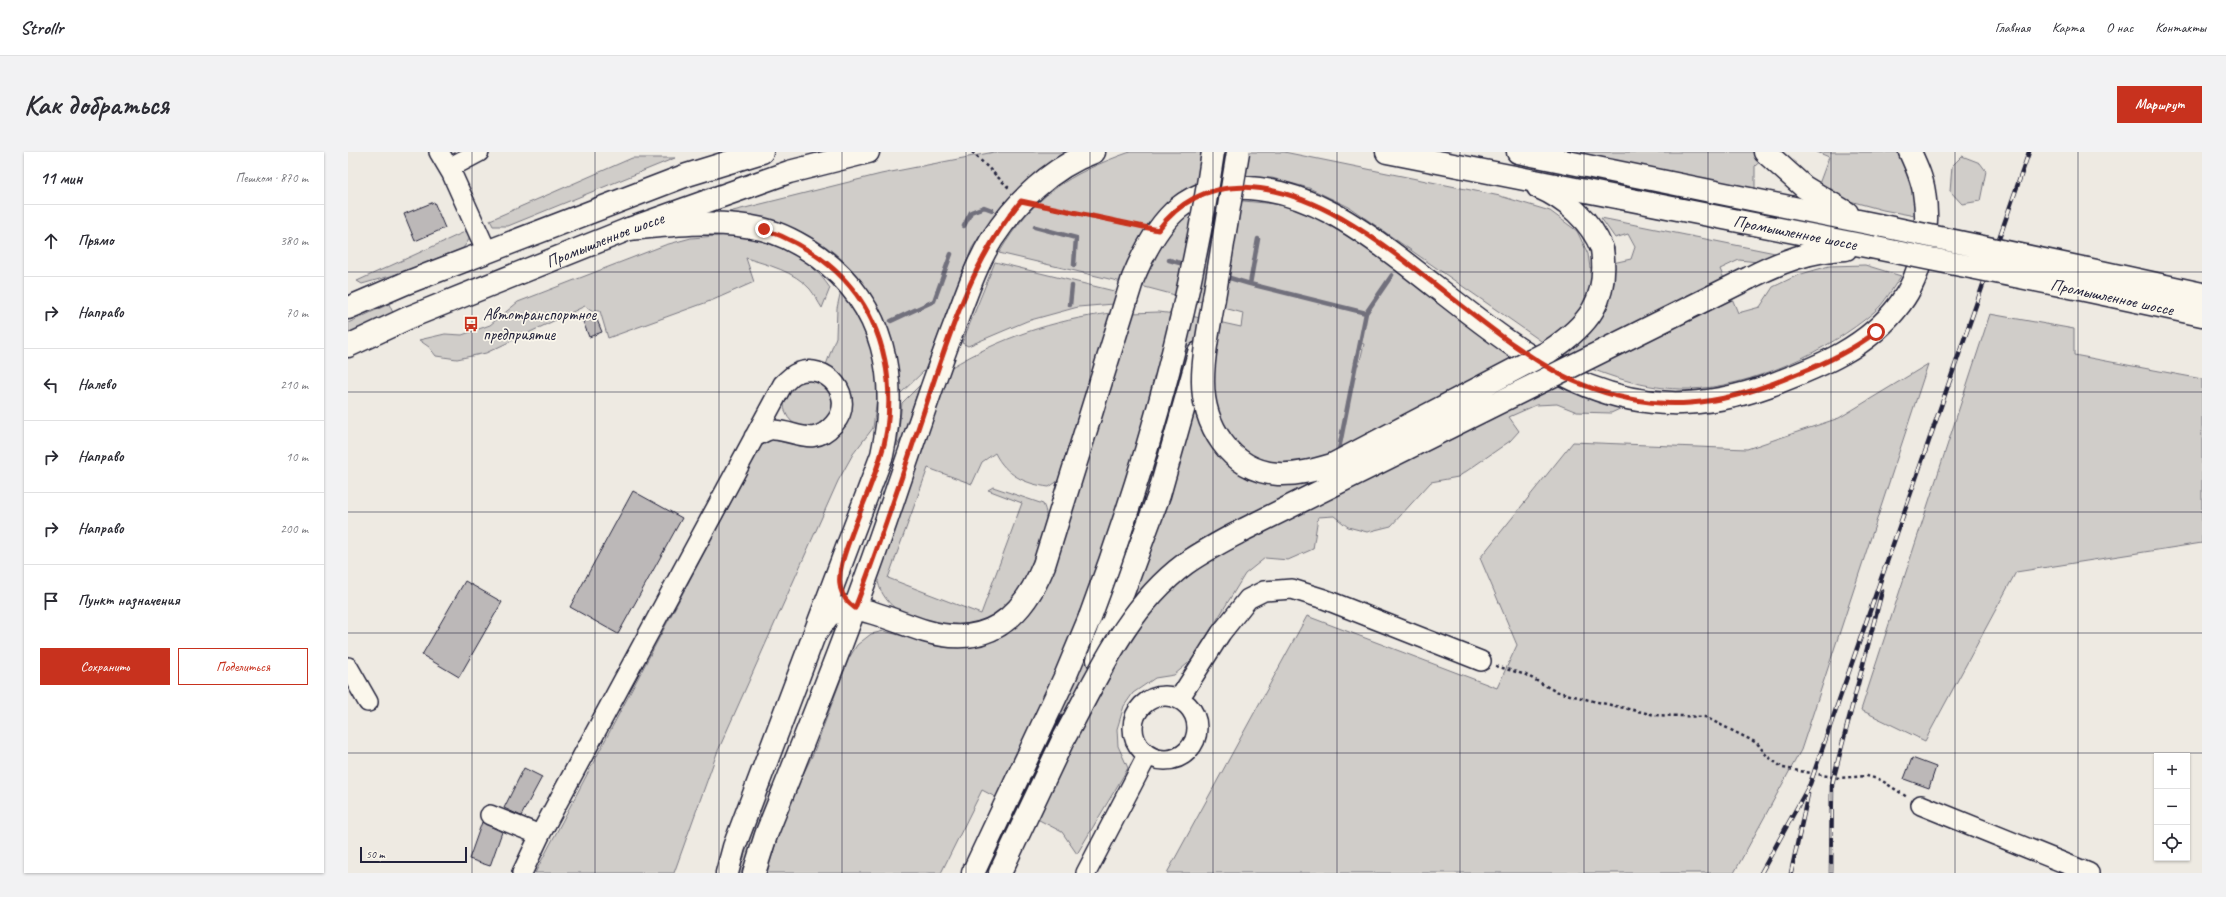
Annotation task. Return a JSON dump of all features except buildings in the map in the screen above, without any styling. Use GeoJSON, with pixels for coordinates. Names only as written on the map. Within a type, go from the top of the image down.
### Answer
{"type":"FeatureCollection","features":[{"type":"Feature","properties":{"kind":"main road"},"geometry":{"type":"LineString","coordinates":[[687,174],[735,152]]}},
{"type":"Feature","properties":{"kind":"main road","name":"Промышленное шоссе"},"geometry":{"type":"LineString","coordinates":[[348,308],[687,174],[762,152]]}},
{"type":"Feature","properties":{"kind":"main road","name":"Промышленное шоссе"},"geometry":{"type":"LineString","coordinates":[[348,346],[410,318],[629,229],[789,172],[868,152]]}},
{"type":"Feature","properties":{"kind":"main road"},"geometry":{"type":"LineString","coordinates":[[754,873],[766,835],[869,572],[938,367],[971,281],[992,240],[1021,201],[1062,169],[1094,152]]}},
{"type":"Feature","properties":{"kind":"main road"},"geometry":{"type":"LineString","coordinates":[[973,873],[1071,662],[1111,560],[1137,482],[1177,335],[1202,216],[1213,152]]}},
{"type":"Feature","properties":{"kind":"main road"},"geometry":{"type":"LineString","coordinates":[[1238,152],[1214,298],[1203,379],[1204,397],[1212,427],[1222,445],[1246,465],[1260,470],[1291,474],[1332,465],[1541,356],[1566,340],[1579,329],[1591,315],[1604,281],[1602,249],[1597,236],[1576,211],[1545,190],[1515,177]]}},
{"type":"Feature","properties":{"kind":"main road","name":"Промышленное шоссе"},"geometry":{"type":"LineString","coordinates":[[1387,152],[1871,247],[2084,279],[2202,294]]}},
{"type":"Feature","properties":{"kind":"main road","name":"Промышленное шоссе"},"geometry":{"type":"LineString","coordinates":[[1518,152],[1878,225],[2084,279],[2202,315]]}},
{"type":"Feature","properties":{"kind":"main road"},"geometry":{"type":"LineString","coordinates":[[1765,152],[1785,172],[1822,200],[1846,213],[1878,225]]}},
{"type":"Feature","properties":{"kind":"main road"},"geometry":{"type":"LineString","coordinates":[[814,635],[834,611],[846,607],[855,608],[943,635],[961,637],[978,634],[993,630],[1007,620],[1030,595],[1044,565],[1133,278],[1141,259],[1158,230],[1177,209],[1207,191],[1224,187],[1240,187],[1288,195],[1320,208],[1362,231],[1495,331],[1558,374],[1580,384],[1623,398],[1670,404],[1700,403],[1728,399],[1757,390],[1830,361],[1855,348],[1876,332],[1891,317],[1904,300],[1913,282],[1920,261],[1924,241],[1926,216],[1924,192],[1910,152]]}},
{"type":"Feature","properties":{"kind":"main road"},"geometry":{"type":"LineString","coordinates":[[629,229],[714,223],[764,229],[806,248],[828,264],[846,281],[864,305],[876,328],[885,356],[890,412],[882,455],[734,847],[727,873]]}},
{"type":"Feature","properties":{"kind":"main road"},"geometry":{"type":"LineString","coordinates":[[1063,740],[1128,623],[1161,585],[1185,564],[1245,530],[1776,264],[1803,255],[1832,249],[1871,247]]}},
{"type":"Feature","properties":{"kind":"main road"},"geometry":{"type":"LineString","coordinates":[[1000,873],[1063,740],[1113,624],[1160,495],[1214,298]]}},
{"type":"Feature","properties":{"kind":"main road"},"geometry":{"type":"LineString","coordinates":[[842,564],[840,593],[847,603],[855,608]]}},
{"type":"Feature","properties":{"kind":"main road"},"geometry":{"type":"LineString","coordinates":[[869,572],[868,590],[871,602],[879,613],[890,619]]}},
{"type":"Feature","properties":{"kind":"main road"},"geometry":{"type":"LineString","coordinates":[[841,645],[855,631],[864,626],[877,620],[890,619]]}},
{"type":"Feature","properties":{"kind":"main road"},"geometry":{"type":"LineString","coordinates":[[968,873],[993,830]]}},
{"type":"Feature","properties":{"kind":"street"},"geometry":{"type":"LineString","coordinates":[[439,152],[449,168],[487,252]]}},
{"type":"Feature","properties":{"kind":"street"},"geometry":{"type":"LineString","coordinates":[[449,168],[479,152]]}},
{"type":"Feature","properties":{"kind":"street"},"geometry":{"type":"LineString","coordinates":[[522,873],[540,835],[754,437],[783,384],[794,374],[808,371],[822,372],[835,382],[841,395],[842,409],[835,424],[822,434],[807,438],[773,429],[754,437]]}},
{"type":"Feature","properties":{"kind":"street"},"geometry":{"type":"LineString","coordinates":[[1179,699],[1221,633],[1234,616],[1248,599],[1264,591],[1292,589],[1318,597],[1481,662]]}},
{"type":"Feature","properties":{"kind":"street"},"geometry":{"type":"LineString","coordinates":[[348,667],[368,702]]}},
{"type":"Feature","properties":{"kind":"street"},"geometry":{"type":"LineString","coordinates":[[1165,696],[1179,699],[1190,707],[1196,718],[1198,732],[1194,744],[1185,754],[1173,760],[1160,761],[1147,756],[1138,746],[1133,733],[1134,719],[1137,713],[1141,707],[1152,699],[1165,696]]}},
{"type":"Feature","properties":{"kind":"street"},"geometry":{"type":"LineString","coordinates":[[1086,873],[1147,756]]}},
{"type":"Feature","properties":{"kind":"street"},"geometry":{"type":"LineString","coordinates":[[1921,805],[2089,873]]}},
{"type":"Feature","properties":{"kind":"street"},"geometry":{"type":"LineString","coordinates":[[490,815],[540,835]]}},
{"type":"Feature","properties":{"kind":"path"},"geometry":{"type":"LineString","coordinates":[[972,152],[1021,201],[1158,230]]}},
{"type":"Feature","properties":{"kind":"path"},"geometry":{"type":"LineString","coordinates":[[1481,662],[1526,675],[1555,691],[1590,700],[1655,715],[1705,717],[1757,743],[1767,756],[1783,768],[1839,778],[1867,776],[1881,780],[1921,805]]}},
{"type":"Feature","properties":{"kind":"shaded area"},"geometry":{"type":"Polygon","coordinates":[[[994,152],[1072,152],[1039,172],[1019,188],[986,227],[972,248],[925,370],[900,394],[888,334],[877,307],[863,283],[845,262],[823,244],[797,230],[766,219],[744,215],[721,214],[881,174],[994,152]]]}},
{"type":"Feature","properties":{"kind":"shaded area"},"geometry":{"type":"Polygon","coordinates":[[[1130,152],[1284,152],[1500,196],[1550,211],[1577,231],[1588,254],[1590,268],[1631,259],[1635,247],[1628,234],[1615,238],[1601,218],[1780,254],[1758,262],[1739,260],[1720,269],[1738,313],[1760,307],[1773,287],[1798,275],[1829,266],[1865,265],[1901,276],[1885,300],[1874,312],[1835,340],[1812,353],[1787,365],[1737,382],[1712,387],[1673,389],[1625,380],[1594,370],[1564,357],[1349,207],[1309,188],[1272,178],[1244,178],[1191,190],[1122,282],[999,253],[1025,216],[1054,189],[1088,169],[1130,152]]]}},
{"type":"Feature","properties":{"kind":"shaded area"},"geometry":{"type":"Polygon","coordinates":[[[1577,152],[1771,152],[1755,166],[1755,190],[1577,152]]]}},
{"type":"Feature","properties":{"kind":"shaded area"},"geometry":{"type":"Polygon","coordinates":[[[1817,152],[1901,152],[1913,188],[1915,216],[1883,210],[1850,201],[1819,184],[1829,157],[1817,152]]]}},
{"type":"Feature","properties":{"kind":"shaded area"},"geometry":{"type":"Polygon","coordinates":[[[1962,156],[1980,163],[1986,171],[1980,201],[1962,204],[1950,191],[1952,166],[1962,156]]]}},
{"type":"Feature","properties":{"kind":"shaded area"},"geometry":{"type":"Polygon","coordinates":[[[632,158],[675,158],[508,226],[493,226],[490,220],[632,158]]]}},
{"type":"Feature","properties":{"kind":"shaded area"},"geometry":{"type":"Polygon","coordinates":[[[1243,201],[1287,205],[1349,233],[1580,393],[1622,408],[1611,413],[1577,412],[1557,404],[1536,405],[1509,417],[1519,431],[1510,441],[1458,477],[1431,482],[1391,526],[1367,532],[1348,527],[1334,516],[1318,517],[1313,549],[1288,560],[1265,558],[1245,574],[1193,659],[1174,675],[1155,678],[1133,693],[1124,706],[1117,729],[1118,746],[1128,768],[1077,854],[1062,832],[982,790],[941,873],[767,873],[786,809],[813,754],[849,658],[857,645],[871,634],[884,631],[943,647],[980,643],[1002,637],[1026,616],[1051,577],[1132,313],[1159,312],[1191,316],[1241,327],[1243,313],[1141,286],[1154,253],[1181,217],[1216,202],[1243,201]],[[1359,343],[1354,363],[1359,365],[1364,344],[1359,343]]]}},
{"type":"Feature","properties":{"kind":"shaded area"},"geometry":{"type":"Polygon","coordinates":[[[469,230],[469,240],[463,248],[401,273],[362,284],[357,281],[469,230]]]}},
{"type":"Feature","properties":{"kind":"shaded area"},"geometry":{"type":"Polygon","coordinates":[[[729,235],[772,244],[798,256],[810,265],[830,288],[822,308],[810,289],[789,273],[746,258],[754,282],[713,300],[608,338],[600,311],[591,311],[585,306],[486,353],[457,359],[436,356],[429,347],[419,340],[445,334],[462,335],[490,325],[518,302],[665,245],[691,238],[729,235]]]}},
{"type":"Feature","properties":{"kind":"shaded area"},"geometry":{"type":"Polygon","coordinates":[[[995,262],[1118,292],[1114,304],[1078,307],[1027,321],[968,346],[962,343],[995,262]]]}},
{"type":"Feature","properties":{"kind":"shaded area"},"geometry":{"type":"Polygon","coordinates":[[[841,290],[855,308],[868,337],[875,362],[878,390],[873,428],[853,454],[838,481],[717,753],[674,873],[535,873],[760,447],[770,439],[806,447],[823,444],[831,439],[848,418],[826,365],[836,337],[837,308],[841,290]]]}},
{"type":"Feature","properties":{"kind":"shaded area"},"geometry":{"type":"Polygon","coordinates":[[[389,304],[394,315],[348,334],[348,323],[389,304]]]}},
{"type":"Feature","properties":{"kind":"shaded area"},"geometry":{"type":"Polygon","coordinates":[[[1111,313],[1058,481],[1049,487],[1024,481],[1011,473],[999,461],[995,453],[982,462],[972,484],[928,468],[888,578],[981,614],[1022,503],[988,490],[993,487],[1043,504],[1045,510],[1046,521],[1043,533],[1028,573],[1016,596],[1005,608],[989,617],[971,623],[951,625],[930,624],[912,618],[895,608],[883,595],[877,577],[950,368],[988,348],[1028,332],[1068,320],[1111,313]]]}},
{"type":"Feature","properties":{"kind":"shaded area"},"geometry":{"type":"Polygon","coordinates":[[[1990,314],[2074,329],[2074,355],[2202,379],[2202,543],[2016,572],[1925,741],[1861,710],[1990,314]]]}},
{"type":"Feature","properties":{"kind":"shaded area"},"geometry":{"type":"Polygon","coordinates":[[[1928,364],[1801,750],[1734,873],[1167,873],[1307,616],[1497,688],[1517,645],[1480,558],[1573,442],[1747,449],[1839,418],[1928,364]]]}},
{"type":"Feature","properties":{"kind":"shaded area"},"geometry":{"type":"Polygon","coordinates":[[[803,380],[813,380],[822,384],[828,390],[831,395],[831,413],[822,424],[813,428],[803,428],[794,424],[788,418],[784,409],[784,399],[788,390],[794,384],[803,380]]]}},
{"type":"Feature","properties":{"kind":"shaded area"},"geometry":{"type":"Polygon","coordinates":[[[920,385],[903,436],[897,446],[902,403],[920,385]]]}},
{"type":"Feature","properties":{"kind":"shaded area"},"geometry":{"type":"Polygon","coordinates":[[[766,785],[772,787],[747,873],[739,873],[766,785]]]}},
{"type":"Feature","properties":{"kind":"waterway"},"geometry":{"type":"LineString","coordinates":[[964,226],[971,212],[984,207],[992,210]]}},
{"type":"Feature","properties":{"kind":"waterway"},"geometry":{"type":"LineString","coordinates":[[1035,227],[1076,238],[1074,265]]}},
{"type":"Feature","properties":{"kind":"waterway"},"geometry":{"type":"LineString","coordinates":[[1258,239],[1250,284],[1366,313]]}},
{"type":"Feature","properties":{"kind":"waterway"},"geometry":{"type":"LineString","coordinates":[[891,321],[934,301],[951,254]]}},
{"type":"Feature","properties":{"kind":"waterway"},"geometry":{"type":"LineString","coordinates":[[1169,260],[1187,265]]}},
{"type":"Feature","properties":{"kind":"waterway"},"geometry":{"type":"LineString","coordinates":[[1338,454],[1366,313],[1392,275]]}},
{"type":"Feature","properties":{"kind":"waterway"},"geometry":{"type":"LineString","coordinates":[[1223,276],[1250,284]]}},
{"type":"Feature","properties":{"kind":"waterway"},"geometry":{"type":"LineString","coordinates":[[1070,305],[1072,286]]}},
{"type":"Feature","properties":{"kind":"railway"},"geometry":{"type":"LineString","coordinates":[[1761,873],[1810,784],[2029,152]]}},
{"type":"Feature","properties":{"kind":"railway"},"geometry":{"type":"LineString","coordinates":[[1831,873],[1832,784],[1882,591]]}},
{"type":"Feature","properties":{"kind":"railway"},"geometry":{"type":"LineString","coordinates":[[1791,873],[1808,794]]}},
{"type":"Feature","properties":{"kind":"place","name":"Автотранспортное предприятие"},"geometry":{"type":"Point","coordinates":[471,324]}},
{"type":"Feature","properties":{"kind":"route"},"geometry":{"type":"LineString","coordinates":[[764,229],[784,236],[806,248],[828,264],[846,281],[864,305],[876,328],[885,356],[890,402],[887,432],[882,455],[842,564],[840,593],[847,603],[855,608],[906,466],[938,367],[971,281],[992,240],[1004,221],[1021,201],[1158,230],[1177,209],[1191,199],[1207,191],[1224,187],[1262,189],[1300,199],[1341,218],[1362,231],[1521,350],[1558,374],[1580,384],[1623,398],[1646,402],[1670,404],[1700,403],[1728,399],[1784,380],[1830,361],[1855,348],[1876,332]]}}]}
